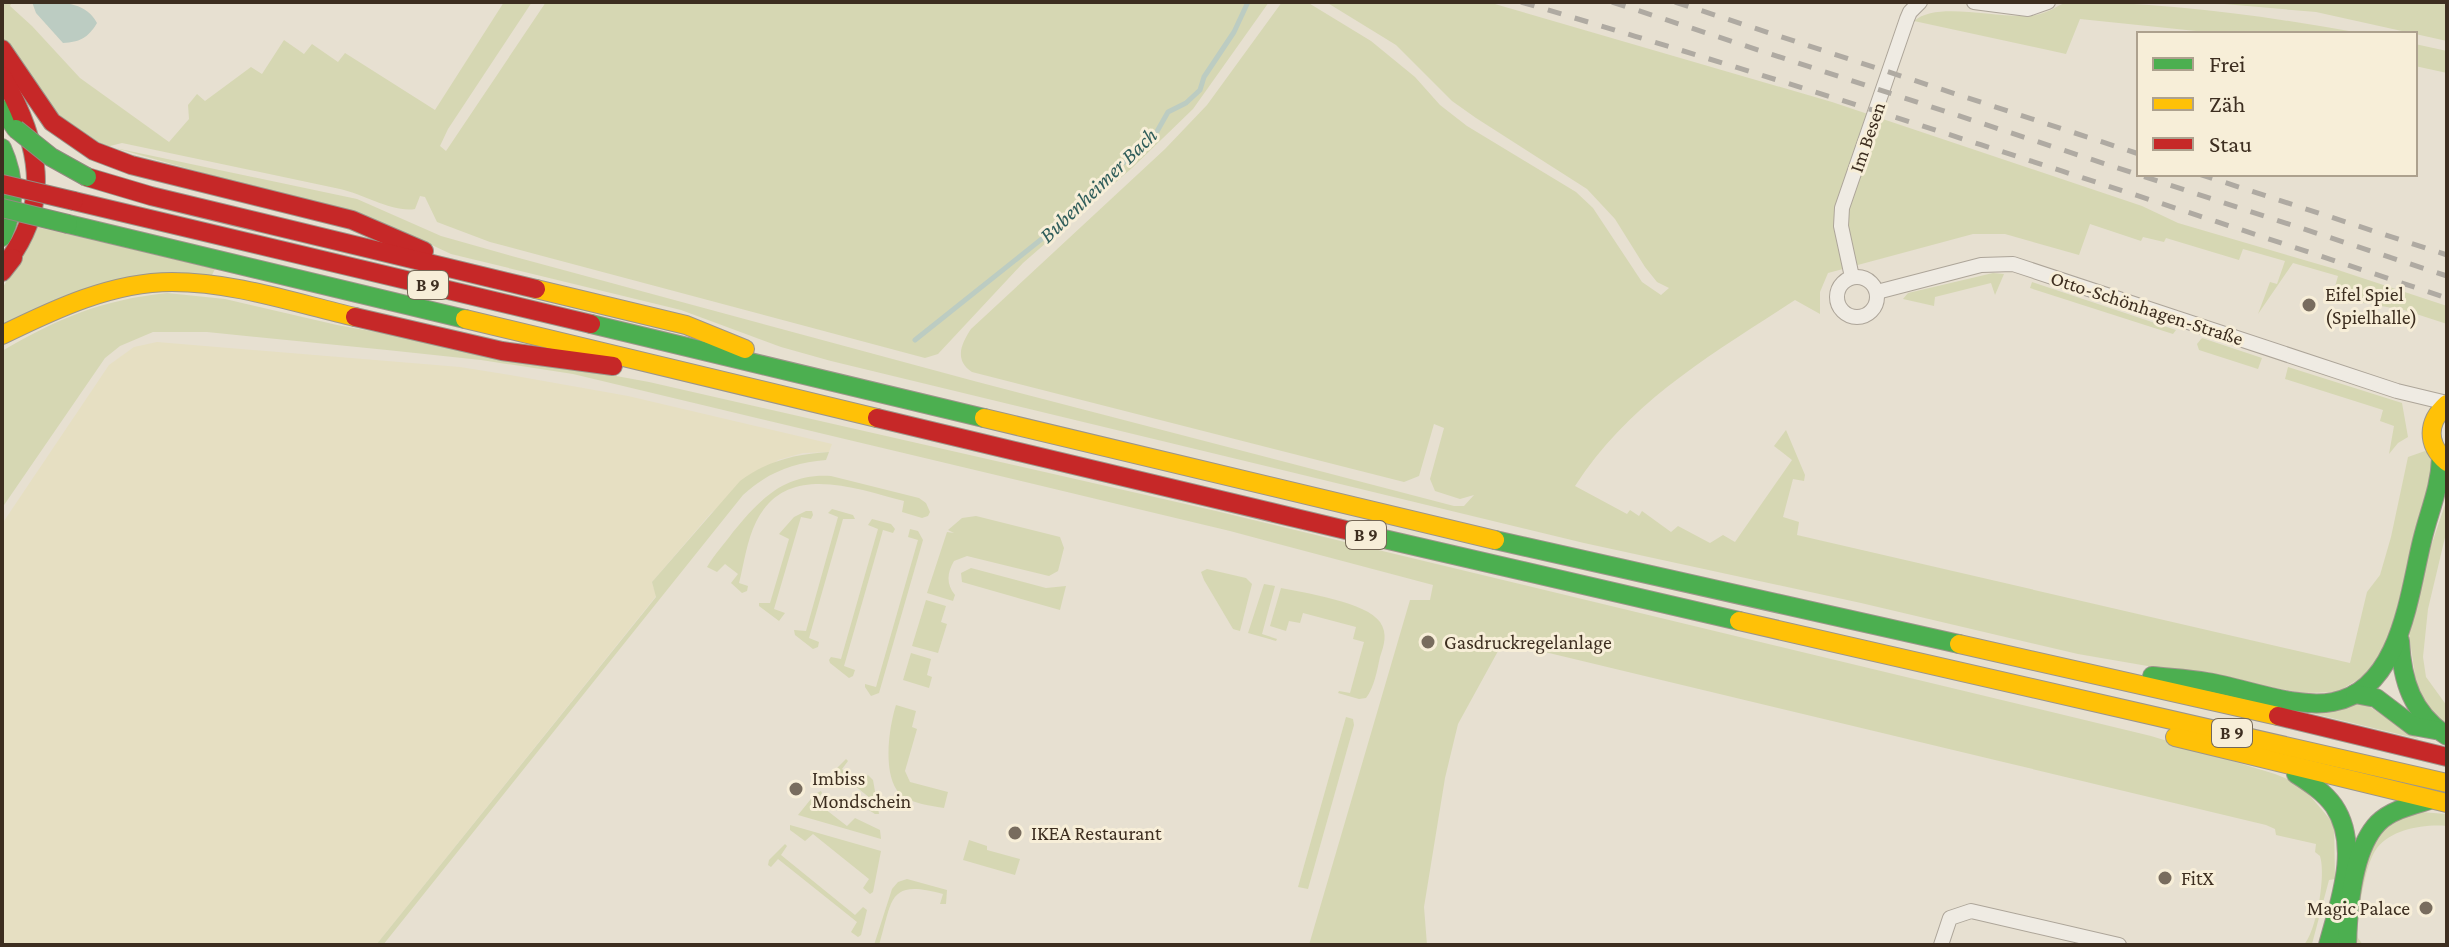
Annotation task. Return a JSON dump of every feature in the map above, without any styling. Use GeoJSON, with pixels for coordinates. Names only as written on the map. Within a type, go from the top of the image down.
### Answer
{"type":"FeatureCollection","features":[{"type":"Feature","properties":{"kind":"main road"},"geometry":{"type":"LineString","coordinates":[[2,49],[52,122],[94,151],[131,165],[352,220],[417,247],[454,269]]}},
{"type":"Feature","properties":{"kind":"main road"},"geometry":{"type":"LineString","coordinates":[[2,76],[25,121],[36,184],[32,219],[6,266]]}},
{"type":"Feature","properties":{"kind":"main road"},"geometry":{"type":"LineString","coordinates":[[2,109],[9,124],[51,157],[87,177],[151,196],[686,325],[748,350],[782,369]]}},
{"type":"Feature","properties":{"kind":"main road"},"geometry":{"type":"LineString","coordinates":[[2,148],[12,179],[14,203],[2,237]]}},
{"type":"Feature","properties":{"kind":"main road","name":"B 9"},"geometry":{"type":"LineString","coordinates":[[2,184],[1536,549],[2354,733],[2447,757]]}},
{"type":"Feature","properties":{"kind":"main road","name":"B 9"},"geometry":{"type":"LineString","coordinates":[[2,208],[1350,531],[2447,783]]}},
{"type":"Feature","properties":{"kind":"main road"},"geometry":{"type":"LineString","coordinates":[[6,333],[53,309],[94,294],[139,284],[187,282],[231,288],[524,356],[715,379]]}},
{"type":"Feature","properties":{"kind":"main road"},"geometry":{"type":"LineString","coordinates":[[2102,678],[2154,676],[2189,679],[2308,703],[2335,702],[2355,694],[2381,671],[2400,635],[2423,537],[2442,491],[2440,483],[2444,460],[2431,440],[2431,423],[2447,404]]}},
{"type":"Feature","properties":{"kind":"main road"},"geometry":{"type":"LineString","coordinates":[[2400,635],[2401,668],[2406,689],[2419,712],[2442,733]]}},
{"type":"Feature","properties":{"kind":"main road"},"geometry":{"type":"LineString","coordinates":[[2018,685],[2052,704],[2277,763],[2439,801]]}},
{"type":"Feature","properties":{"kind":"main road"},"geometry":{"type":"LineString","coordinates":[[2355,694],[2376,698],[2413,726],[2442,733]]}},
{"type":"Feature","properties":{"kind":"main road"},"geometry":{"type":"LineString","coordinates":[[2277,763],[2323,791],[2336,810],[2345,833],[2347,854],[2344,878],[2328,945]]}},
{"type":"Feature","properties":{"kind":"main road"},"geometry":{"type":"LineString","coordinates":[[2347,945],[2347,924],[2360,857],[2370,833],[2383,819],[2439,801]]}},
{"type":"Feature","properties":{"kind":"street","name":"Im Besen"},"geometry":{"type":"LineString","coordinates":[[1852,277],[1840,222],[1842,208],[1907,19],[1920,2]]}},
{"type":"Feature","properties":{"kind":"street"},"geometry":{"type":"LineString","coordinates":[[1974,2],[2016,9],[2028,9],[2048,2]]}},
{"type":"Feature","properties":{"kind":"street","name":"Otto-Schönhagen-Straße"},"geometry":{"type":"LineString","coordinates":[[1877,292],[1981,265],[2013,264],[2447,404]]}},
{"type":"Feature","properties":{"kind":"street"},"geometry":{"type":"LineString","coordinates":[[1852,277],[1868,280],[1877,292],[1877,303],[1871,312],[1862,317],[1846,314],[1839,307],[1837,296],[1840,286],[1852,277]]}},
{"type":"Feature","properties":{"kind":"street"},"geometry":{"type":"LineString","coordinates":[[2413,395],[2424,407],[2431,423]]}},
{"type":"Feature","properties":{"kind":"street"},"geometry":{"type":"LineString","coordinates":[[1941,945],[1950,918],[1971,911],[2119,945]]}},
{"type":"Feature","properties":{"kind":"shaded area"},"geometry":{"type":"Polygon","coordinates":[[[32,2],[78,6],[92,15],[97,23],[83,38],[63,43],[36,13],[32,2]]]}},
{"type":"Feature","properties":{"kind":"shaded area"},"geometry":{"type":"Polygon","coordinates":[[[157,342],[460,367],[628,396],[832,444],[829,452],[803,453],[778,460],[711,513],[652,582],[656,596],[376,945],[2,945],[2,524],[109,365],[134,347],[157,342]]]}},
{"type":"Feature","properties":{"kind":"green space"},"geometry":{"type":"Polygon","coordinates":[[[2,2],[12,2],[10,6],[80,78],[169,142],[189,119],[188,105],[197,94],[205,101],[251,67],[262,74],[284,40],[304,54],[312,44],[338,62],[345,53],[435,110],[504,2],[532,2],[448,129],[440,146],[446,151],[546,2],[1269,2],[1193,109],[1132,168],[1023,263],[938,354],[925,358],[490,242],[437,222],[425,197],[420,196],[415,209],[398,208],[349,191],[122,143],[106,147],[47,107],[2,37],[2,2]]]}},
{"type":"Feature","properties":{"kind":"green space"},"geometry":{"type":"Polygon","coordinates":[[[1282,2],[1307,2],[1371,41],[1467,126],[1576,192],[1593,208],[1642,282],[1661,295],[1669,288],[1657,282],[1615,219],[1587,189],[1452,101],[1396,45],[1326,2],[1488,2],[1832,102],[2142,206],[2178,223],[2447,306],[2447,324],[2404,310],[2358,302],[2333,294],[2338,276],[2293,263],[2258,314],[2270,282],[2277,284],[2285,261],[2243,249],[2239,260],[2166,238],[2164,242],[2143,237],[2141,241],[2090,224],[2079,255],[2005,234],[1973,234],[1828,273],[1820,292],[1820,314],[1795,300],[1703,360],[1621,428],[1575,486],[1627,514],[1630,510],[1639,516],[1642,511],[1671,532],[1678,526],[1710,543],[1723,535],[1735,542],[1792,460],[1774,446],[1786,430],[1805,475],[1804,481],[1793,479],[1783,517],[1799,522],[1797,535],[2350,663],[2367,592],[2380,575],[2391,537],[2408,457],[2425,451],[2435,464],[2387,645],[2366,675],[2337,692],[2304,693],[2078,654],[1584,543],[831,361],[781,347],[681,310],[451,254],[404,232],[115,148],[357,199],[441,236],[519,258],[974,381],[1454,506],[1464,506],[1474,495],[1460,499],[1435,491],[1430,479],[1444,428],[1434,424],[1419,476],[1404,482],[972,372],[961,357],[964,340],[971,329],[1165,149],[1207,105],[1282,2]]]}},
{"type":"Feature","properties":{"kind":"green space"},"geometry":{"type":"Polygon","coordinates":[[[2066,2],[2141,4],[2216,11],[2354,32],[2206,32],[2080,19],[2066,54],[1914,21],[1938,12],[2021,16],[2048,11],[2066,2]]]}},
{"type":"Feature","properties":{"kind":"green space"},"geometry":{"type":"Polygon","coordinates":[[[2201,2],[2447,2],[2447,41],[2417,32],[2316,12],[2201,2]]]}},
{"type":"Feature","properties":{"kind":"green space"},"geometry":{"type":"Polygon","coordinates":[[[2417,44],[2447,51],[2447,73],[2417,66],[2417,44]]]}},
{"type":"Feature","properties":{"kind":"green space"},"geometry":{"type":"Polygon","coordinates":[[[37,227],[215,269],[211,277],[2,325],[2,289],[37,227]]]}},
{"type":"Feature","properties":{"kind":"green space"},"geometry":{"type":"Polygon","coordinates":[[[1993,273],[2004,274],[1995,295],[1991,283],[1935,297],[1934,306],[1903,299],[1908,293],[1993,273]]]}},
{"type":"Feature","properties":{"kind":"green space"},"geometry":{"type":"Polygon","coordinates":[[[2032,282],[2176,330],[2173,334],[2030,288],[2032,282]]]}},
{"type":"Feature","properties":{"kind":"green space"},"geometry":{"type":"Polygon","coordinates":[[[167,293],[225,299],[337,325],[649,382],[1216,511],[2151,736],[2300,784],[2334,824],[2335,879],[2329,880],[2312,944],[2304,945],[2313,927],[2319,902],[2322,876],[2320,856],[2315,852],[2316,844],[2276,835],[2275,829],[2266,825],[1503,642],[1458,724],[1445,778],[1424,907],[1427,945],[1309,945],[1410,600],[1430,600],[1433,585],[1230,531],[573,374],[481,360],[207,332],[153,332],[120,346],[105,358],[2,508],[2,351],[81,312],[121,300],[167,293]]]}},
{"type":"Feature","properties":{"kind":"green space"},"geometry":{"type":"Polygon","coordinates":[[[2202,338],[2262,358],[2258,369],[2199,350],[2197,344],[2202,338]]]}},
{"type":"Feature","properties":{"kind":"green space"},"geometry":{"type":"Polygon","coordinates":[[[2288,367],[2402,403],[2408,437],[2389,454],[2394,426],[2380,421],[2383,410],[2285,379],[2288,367]]]}},
{"type":"Feature","properties":{"kind":"green space"},"geometry":{"type":"Polygon","coordinates":[[[829,452],[826,460],[782,470],[743,495],[383,945],[376,945],[656,597],[652,582],[740,481],[782,460],[829,452]]]}},
{"type":"Feature","properties":{"kind":"green space"},"geometry":{"type":"Polygon","coordinates":[[[831,476],[919,498],[926,503],[930,512],[922,518],[902,512],[904,501],[844,486],[803,485],[785,491],[769,503],[756,522],[739,583],[748,586],[747,591],[742,593],[731,583],[738,574],[725,564],[717,572],[707,567],[743,520],[775,490],[800,479],[831,476]]]}},
{"type":"Feature","properties":{"kind":"green space"},"geometry":{"type":"Polygon","coordinates":[[[2447,499],[2447,529],[2428,609],[2423,657],[2426,677],[2447,706],[2447,726],[2418,696],[2409,634],[2428,555],[2447,499]]]}},
{"type":"Feature","properties":{"kind":"green space"},"geometry":{"type":"Polygon","coordinates":[[[832,509],[853,515],[855,519],[843,519],[809,638],[819,642],[818,647],[813,649],[795,635],[794,630],[806,631],[838,517],[828,513],[832,509]]]}},
{"type":"Feature","properties":{"kind":"green space"},"geometry":{"type":"Polygon","coordinates":[[[812,511],[813,515],[811,519],[801,517],[774,609],[785,613],[779,621],[759,603],[770,603],[789,539],[779,534],[794,517],[812,511]]]}},
{"type":"Feature","properties":{"kind":"green space"},"geometry":{"type":"Polygon","coordinates":[[[976,516],[1060,537],[1064,548],[1058,571],[1049,576],[967,556],[954,561],[950,570],[948,578],[955,595],[953,601],[927,593],[947,532],[954,533],[948,530],[962,518],[976,516]]]}},
{"type":"Feature","properties":{"kind":"green space"},"geometry":{"type":"Polygon","coordinates":[[[872,519],[891,524],[895,529],[893,533],[883,530],[844,666],[855,670],[849,678],[829,660],[831,657],[841,659],[878,529],[868,525],[872,519]]]}},
{"type":"Feature","properties":{"kind":"green space"},"geometry":{"type":"Polygon","coordinates":[[[910,529],[918,531],[923,540],[879,693],[871,696],[865,684],[876,687],[918,540],[908,537],[910,529]]]}},
{"type":"Feature","properties":{"kind":"green space"},"geometry":{"type":"Polygon","coordinates":[[[971,568],[1046,588],[1066,586],[1060,610],[962,582],[961,573],[971,568]]]}},
{"type":"Feature","properties":{"kind":"green space"},"geometry":{"type":"Polygon","coordinates":[[[1207,569],[1246,578],[1252,584],[1240,631],[1233,629],[1204,580],[1201,572],[1207,569]]]}},
{"type":"Feature","properties":{"kind":"green space"},"geometry":{"type":"Polygon","coordinates":[[[1264,584],[1275,586],[1262,634],[1276,641],[1248,633],[1264,584]]]}},
{"type":"Feature","properties":{"kind":"green space"},"geometry":{"type":"Polygon","coordinates":[[[1281,588],[1349,604],[1373,615],[1380,622],[1385,635],[1384,644],[1366,698],[1338,693],[1350,693],[1364,642],[1353,639],[1356,627],[1303,613],[1300,623],[1289,621],[1286,631],[1270,626],[1281,588]]]}},
{"type":"Feature","properties":{"kind":"green space"},"geometry":{"type":"Polygon","coordinates":[[[926,600],[946,606],[941,622],[947,624],[938,653],[912,646],[926,600]]]}},
{"type":"Feature","properties":{"kind":"green space"},"geometry":{"type":"Polygon","coordinates":[[[911,653],[931,659],[927,675],[932,677],[929,688],[903,680],[911,653]]]}},
{"type":"Feature","properties":{"kind":"green space"},"geometry":{"type":"Polygon","coordinates":[[[2364,703],[2419,739],[2307,712],[2364,703]]]}},
{"type":"Feature","properties":{"kind":"green space"},"geometry":{"type":"Polygon","coordinates":[[[896,705],[916,711],[912,727],[917,729],[905,771],[910,782],[948,792],[944,808],[911,801],[895,788],[888,752],[896,705]]]}},
{"type":"Feature","properties":{"kind":"green space"},"geometry":{"type":"Polygon","coordinates":[[[1346,717],[1353,719],[1354,725],[1308,889],[1298,887],[1346,717]]]}},
{"type":"Feature","properties":{"kind":"green space"},"geometry":{"type":"Polygon","coordinates":[[[846,759],[848,761],[842,769],[860,783],[868,775],[873,780],[879,814],[864,807],[870,798],[839,773],[830,780],[829,776],[846,759]]]}},
{"type":"Feature","properties":{"kind":"green space"},"geometry":{"type":"Polygon","coordinates":[[[821,791],[816,802],[847,826],[855,818],[880,830],[881,839],[798,815],[821,791]]]}},
{"type":"Feature","properties":{"kind":"green space"},"geometry":{"type":"Polygon","coordinates":[[[2420,812],[2447,814],[2447,826],[2409,829],[2391,836],[2377,848],[2366,874],[2356,927],[2363,945],[2352,945],[2352,918],[2358,881],[2376,833],[2388,822],[2420,812]]]}},
{"type":"Feature","properties":{"kind":"green space"},"geometry":{"type":"Polygon","coordinates":[[[790,825],[881,851],[873,892],[870,894],[863,888],[869,879],[813,834],[805,841],[790,830],[790,825]]]}},
{"type":"Feature","properties":{"kind":"green space"},"geometry":{"type":"Polygon","coordinates":[[[969,840],[987,846],[987,850],[1020,859],[1015,875],[963,860],[969,840]]]}},
{"type":"Feature","properties":{"kind":"green space"},"geometry":{"type":"Polygon","coordinates":[[[785,844],[787,846],[781,855],[855,915],[863,907],[867,910],[861,935],[858,937],[851,932],[857,922],[778,859],[771,867],[768,865],[785,844]]]}},
{"type":"Feature","properties":{"kind":"green space"},"geometry":{"type":"Polygon","coordinates":[[[907,879],[947,890],[946,904],[940,904],[943,894],[912,889],[902,891],[891,904],[879,945],[874,945],[892,889],[898,882],[907,879]]]}},
{"type":"Feature","properties":{"kind":"waterway","name":"Bubenheimer Bach"},"geometry":{"type":"LineString","coordinates":[[915,340],[1068,218],[1085,197],[1102,187],[1121,164],[1132,158],[1155,135],[1168,112],[1186,103],[1200,90],[1204,77],[1234,32],[1248,2]]}},
{"type":"Feature","properties":{"kind":"railway"},"geometry":{"type":"LineString","coordinates":[[1521,2],[1870,109],[2447,298]]}},
{"type":"Feature","properties":{"kind":"railway"},"geometry":{"type":"LineString","coordinates":[[1612,2],[2137,174]]}},
{"type":"Feature","properties":{"kind":"railway"},"geometry":{"type":"LineString","coordinates":[[1675,2],[2137,153]]}},
{"type":"Feature","properties":{"kind":"railway"},"geometry":{"type":"LineString","coordinates":[[2142,176],[2447,276]]}},
{"type":"Feature","properties":{"kind":"railway"},"geometry":{"type":"LineString","coordinates":[[2205,176],[2447,255]]}},
{"type":"Feature","properties":{"kind":"traffic: fast"},"geometry":{"type":"LineString","coordinates":[[2,109],[16,129]]}},
{"type":"Feature","properties":{"kind":"traffic: fast"},"geometry":{"type":"LineString","coordinates":[[16,129],[51,157],[87,177]]}},
{"type":"Feature","properties":{"kind":"traffic: fast"},"geometry":{"type":"LineString","coordinates":[[2,148],[12,182],[12,204],[2,237]]}},
{"type":"Feature","properties":{"kind":"traffic: fast"},"geometry":{"type":"LineString","coordinates":[[2,208],[68,224]]}},
{"type":"Feature","properties":{"kind":"traffic: fast"},"geometry":{"type":"LineString","coordinates":[[68,224],[465,319]]}},
{"type":"Feature","properties":{"kind":"traffic: fast"},"geometry":{"type":"LineString","coordinates":[[591,324],[984,418]]}},
{"type":"Feature","properties":{"kind":"traffic: fast"},"geometry":{"type":"LineString","coordinates":[[2152,676],[2207,682],[2303,703],[2333,702],[2356,694],[2373,679],[2398,637],[2436,490],[2441,458]]}},
{"type":"Feature","properties":{"kind":"traffic: fast"},"geometry":{"type":"LineString","coordinates":[[1371,536],[1739,621]]}},
{"type":"Feature","properties":{"kind":"traffic: fast"},"geometry":{"type":"LineString","coordinates":[[1495,540],[1959,644]]}},
{"type":"Feature","properties":{"kind":"traffic: fast"},"geometry":{"type":"LineString","coordinates":[[2400,641],[2403,669],[2411,695],[2425,717],[2447,736]]}},
{"type":"Feature","properties":{"kind":"traffic: fast"},"geometry":{"type":"LineString","coordinates":[[2355,694],[2376,698],[2413,726],[2435,730]]}},
{"type":"Feature","properties":{"kind":"traffic: fast"},"geometry":{"type":"LineString","coordinates":[[2296,774],[2334,806],[2346,839],[2342,893],[2328,945]]}},
{"type":"Feature","properties":{"kind":"traffic: fast"},"geometry":{"type":"LineString","coordinates":[[2347,945],[2353,881],[2369,835],[2389,815],[2430,800]]}},
{"type":"Feature","properties":{"kind":"traffic: slow"},"geometry":{"type":"LineString","coordinates":[[2,335],[84,299],[150,283],[195,283],[241,289],[355,317]]}},
{"type":"Feature","properties":{"kind":"traffic: slow"},"geometry":{"type":"LineString","coordinates":[[536,289],[686,325],[745,349]]}},
{"type":"Feature","properties":{"kind":"traffic: slow"},"geometry":{"type":"LineString","coordinates":[[465,319],[877,418]]}},
{"type":"Feature","properties":{"kind":"traffic: slow"},"geometry":{"type":"LineString","coordinates":[[2447,404],[2436,418],[2432,433],[2435,448],[2447,462]]}},
{"type":"Feature","properties":{"kind":"traffic: slow"},"geometry":{"type":"LineString","coordinates":[[984,418],[1495,540]]}},
{"type":"Feature","properties":{"kind":"traffic: slow"},"geometry":{"type":"LineString","coordinates":[[1739,621],[2447,783]]}},
{"type":"Feature","properties":{"kind":"traffic: slow"},"geometry":{"type":"LineString","coordinates":[[1959,644],[2278,716]]}},
{"type":"Feature","properties":{"kind":"traffic: slow"},"geometry":{"type":"LineString","coordinates":[[2175,737],[2447,803]]}},
{"type":"Feature","properties":{"kind":"traffic: jam"},"geometry":{"type":"LineString","coordinates":[[2,49],[52,122],[94,151],[131,165],[352,220],[424,251]]}},
{"type":"Feature","properties":{"kind":"traffic: jam"},"geometry":{"type":"LineString","coordinates":[[2,76],[25,124],[36,172],[30,219],[20,243],[4,266]]}},
{"type":"Feature","properties":{"kind":"traffic: jam"},"geometry":{"type":"LineString","coordinates":[[87,177],[151,196],[536,289]]}},
{"type":"Feature","properties":{"kind":"traffic: jam"},"geometry":{"type":"LineString","coordinates":[[2,184],[74,201]]}},
{"type":"Feature","properties":{"kind":"traffic: jam"},"geometry":{"type":"LineString","coordinates":[[74,201],[591,324]]}},
{"type":"Feature","properties":{"kind":"traffic: jam"},"geometry":{"type":"LineString","coordinates":[[2,272],[13,258]]}},
{"type":"Feature","properties":{"kind":"traffic: jam"},"geometry":{"type":"LineString","coordinates":[[355,317],[502,351],[613,366]]}},
{"type":"Feature","properties":{"kind":"traffic: jam"},"geometry":{"type":"LineString","coordinates":[[877,418],[1371,536]]}},
{"type":"Feature","properties":{"kind":"traffic: jam"},"geometry":{"type":"LineString","coordinates":[[2278,716],[2447,757]]}},
{"type":"Feature","properties":{"kind":"place","name":"Eifel Spiel (Spielhalle)"},"geometry":{"type":"Point","coordinates":[2309,305]}},
{"type":"Feature","properties":{"kind":"place","name":"Gasdruckregelanlage"},"geometry":{"type":"Point","coordinates":[1428,642]}},
{"type":"Feature","properties":{"kind":"place","name":"Imbiss Mondschein"},"geometry":{"type":"Point","coordinates":[796,789]}},
{"type":"Feature","properties":{"kind":"place","name":"IKEA Restaurant"},"geometry":{"type":"Point","coordinates":[1015,833]}},
{"type":"Feature","properties":{"kind":"place","name":"FitX"},"geometry":{"type":"Point","coordinates":[2165,878]}},
{"type":"Feature","properties":{"kind":"place","name":"Magic Palace"},"geometry":{"type":"Point","coordinates":[2426,908]}}]}
